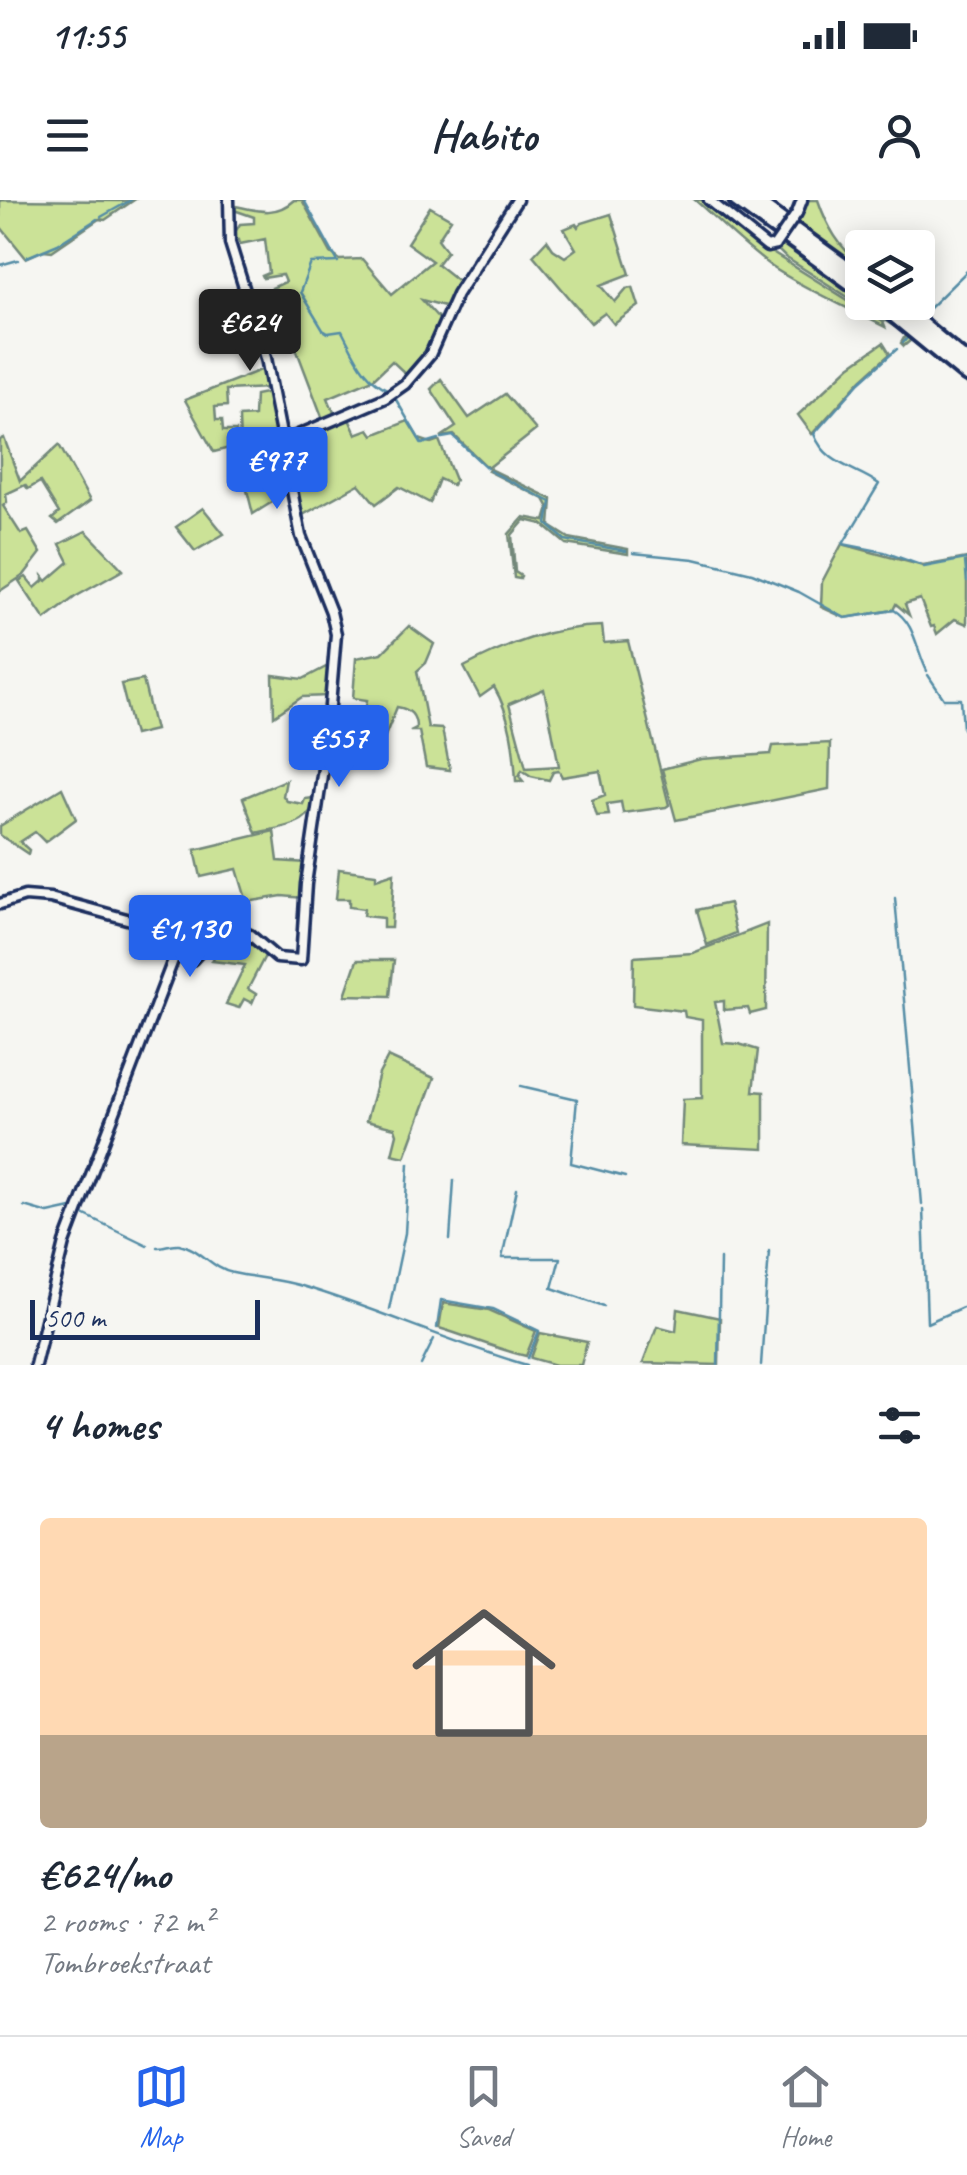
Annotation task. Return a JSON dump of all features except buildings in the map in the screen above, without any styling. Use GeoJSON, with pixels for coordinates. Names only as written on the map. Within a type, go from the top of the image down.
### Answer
{"type":"FeatureCollection","features":[{"type":"Feature","properties":{"kind":"highway"},"geometry":{"type":"LineString","coordinates":[[736,200],[845,278]]}},
{"type":"Feature","properties":{"kind":"highway"},"geometry":{"type":"LineString","coordinates":[[753,200],[845,267]]}},
{"type":"Feature","properties":{"kind":"highway"},"geometry":{"type":"LineString","coordinates":[[900,320],[967,375]]}},
{"type":"Feature","properties":{"kind":"highway"},"geometry":{"type":"LineString","coordinates":[[916,320],[967,362]]}},
{"type":"Feature","properties":{"kind":"street"},"geometry":{"type":"LineString","coordinates":[[200,937],[212,930],[241,931],[277,958],[301,960],[306,884],[336,650],[336,628],[302,540],[266,358],[230,243],[229,200]]}},
{"type":"Feature","properties":{"kind":"street"},"geometry":{"type":"LineString","coordinates":[[282,442],[385,398],[405,384],[430,355],[457,294],[517,200]]}},
{"type":"Feature","properties":{"kind":"street"},"geometry":{"type":"LineString","coordinates":[[709,200],[767,247],[774,245],[797,214],[802,200]]}},
{"type":"Feature","properties":{"kind":"street"},"geometry":{"type":"LineString","coordinates":[[0,904],[25,896],[50,898],[160,930],[190,930],[200,937]]}},
{"type":"Feature","properties":{"kind":"street"},"geometry":{"type":"LineString","coordinates":[[35,1365],[64,1243],[170,973],[175,955],[172,943],[160,930]]}},
{"type":"Feature","properties":{"kind":"street"},"geometry":{"type":"LineString","coordinates":[[172,943],[178,933]]}},
{"type":"Feature","properties":{"kind":"street"},"geometry":{"type":"LineString","coordinates":[[170,973],[184,960],[199,956],[200,937]]}},
{"type":"Feature","properties":{"kind":"street"},"geometry":{"type":"LineString","coordinates":[[175,955],[184,960]]}},
{"type":"Feature","properties":{"kind":"green space"},"geometry":{"type":"Polygon","coordinates":[[[0,200],[134,200],[52,251],[44,250],[26,258],[0,226],[0,200]]]}},
{"type":"Feature","properties":{"kind":"green space"},"geometry":{"type":"Polygon","coordinates":[[[302,200],[331,253],[340,260],[362,259],[392,294],[432,261],[407,243],[430,207],[451,219],[438,239],[447,251],[437,264],[461,283],[448,307],[422,300],[442,322],[434,345],[409,377],[392,361],[373,379],[328,398],[336,417],[324,422],[288,327],[286,311],[281,313],[272,288],[285,282],[282,275],[262,276],[269,273],[265,239],[240,244],[239,240],[233,241],[231,226],[237,229],[240,224],[254,223],[254,217],[234,210],[233,218],[231,205],[272,211],[302,200]]]}},
{"type":"Feature","properties":{"kind":"green space"},"geometry":{"type":"Polygon","coordinates":[[[695,200],[704,200],[758,244],[845,298],[845,307],[772,267],[695,200]]]}},
{"type":"Feature","properties":{"kind":"green space"},"geometry":{"type":"Polygon","coordinates":[[[806,200],[818,200],[825,219],[845,248],[845,262],[794,225],[806,200]]]}},
{"type":"Feature","properties":{"kind":"green space"},"geometry":{"type":"Polygon","coordinates":[[[611,214],[630,274],[601,285],[615,302],[627,288],[633,287],[639,306],[614,324],[605,313],[591,323],[533,255],[547,240],[565,257],[576,249],[564,229],[611,214]]]}},
{"type":"Feature","properties":{"kind":"green space"},"geometry":{"type":"Polygon","coordinates":[[[785,239],[845,283],[845,295],[785,257],[777,249],[785,239]]]}},
{"type":"Feature","properties":{"kind":"green space"},"geometry":{"type":"Polygon","coordinates":[[[884,320],[894,320],[967,380],[967,385],[911,340],[904,346],[901,343],[906,334],[884,320]]]}},
{"type":"Feature","properties":{"kind":"green space"},"geometry":{"type":"Polygon","coordinates":[[[883,343],[890,354],[812,434],[798,415],[850,366],[883,343]]]}},
{"type":"Feature","properties":{"kind":"green space"},"geometry":{"type":"Polygon","coordinates":[[[266,368],[269,388],[226,390],[227,406],[215,407],[216,420],[222,420],[223,431],[236,431],[237,446],[214,452],[185,400],[266,368]]]}},
{"type":"Feature","properties":{"kind":"green space"},"geometry":{"type":"Polygon","coordinates":[[[441,379],[469,418],[505,394],[536,430],[488,468],[454,435],[441,437],[456,427],[431,389],[441,379]]]}},
{"type":"Feature","properties":{"kind":"green space"},"geometry":{"type":"Polygon","coordinates":[[[270,392],[277,437],[240,445],[239,417],[254,416],[255,395],[270,392]]]}},
{"type":"Feature","properties":{"kind":"green space"},"geometry":{"type":"Polygon","coordinates":[[[348,417],[356,434],[369,429],[373,435],[408,421],[419,439],[431,443],[439,440],[455,480],[452,485],[439,479],[430,503],[399,487],[376,504],[359,484],[299,517],[288,457],[300,455],[293,439],[348,417]]]}},
{"type":"Feature","properties":{"kind":"green space"},"geometry":{"type":"Polygon","coordinates":[[[4,438],[20,481],[59,445],[90,501],[58,524],[52,519],[59,513],[40,482],[6,494],[3,506],[21,534],[28,531],[41,553],[24,575],[0,591],[0,440],[4,438]]]}},
{"type":"Feature","properties":{"kind":"green space"},"geometry":{"type":"Polygon","coordinates":[[[279,440],[290,491],[253,514],[237,450],[279,440]]]}},
{"type":"Feature","properties":{"kind":"green space"},"geometry":{"type":"Polygon","coordinates":[[[490,469],[552,499],[550,526],[569,538],[628,549],[628,554],[566,544],[542,524],[525,520],[512,535],[515,572],[521,576],[514,578],[509,534],[524,517],[545,521],[549,508],[544,499],[490,469]]]}},
{"type":"Feature","properties":{"kind":"green space"},"geometry":{"type":"Polygon","coordinates":[[[203,508],[224,534],[195,551],[176,527],[203,508]]]}},
{"type":"Feature","properties":{"kind":"green space"},"geometry":{"type":"Polygon","coordinates":[[[86,531],[123,570],[75,597],[45,620],[19,581],[26,577],[35,588],[43,576],[47,581],[69,562],[60,544],[86,531]]]}},
{"type":"Feature","properties":{"kind":"green space"},"geometry":{"type":"Polygon","coordinates":[[[842,544],[923,566],[967,558],[967,624],[955,619],[937,634],[920,599],[905,604],[909,615],[896,604],[893,610],[845,618],[821,607],[822,582],[842,544]]]}},
{"type":"Feature","properties":{"kind":"green space"},"geometry":{"type":"Polygon","coordinates":[[[409,626],[434,644],[426,663],[417,671],[428,728],[442,729],[450,770],[426,767],[419,731],[410,731],[416,728],[415,720],[402,708],[397,707],[381,746],[361,740],[367,700],[353,698],[356,658],[382,653],[409,626]]]}},
{"type":"Feature","properties":{"kind":"green space"},"geometry":{"type":"Polygon","coordinates":[[[602,626],[604,643],[628,641],[669,805],[666,807],[623,813],[621,802],[607,804],[609,815],[597,816],[592,800],[605,795],[600,771],[562,777],[559,771],[553,772],[549,780],[522,770],[519,776],[523,781],[516,781],[511,732],[500,698],[494,687],[480,697],[464,667],[531,638],[602,626]],[[544,689],[509,704],[526,768],[559,766],[544,689]]]}},
{"type":"Feature","properties":{"kind":"green space"},"geometry":{"type":"Polygon","coordinates":[[[332,664],[328,696],[302,697],[274,716],[273,675],[303,679],[332,664]]]}},
{"type":"Feature","properties":{"kind":"green space"},"geometry":{"type":"Polygon","coordinates":[[[143,680],[155,730],[134,735],[121,684],[143,680]]]}},
{"type":"Feature","properties":{"kind":"green space"},"geometry":{"type":"Polygon","coordinates":[[[830,743],[829,789],[676,820],[662,769],[701,759],[771,754],[773,746],[830,743]]]}},
{"type":"Feature","properties":{"kind":"green space"},"geometry":{"type":"Polygon","coordinates":[[[286,780],[283,796],[287,801],[303,804],[305,799],[315,798],[312,808],[293,824],[256,833],[243,798],[286,780]]]}},
{"type":"Feature","properties":{"kind":"green space"},"geometry":{"type":"Polygon","coordinates":[[[62,788],[76,819],[45,842],[35,832],[20,842],[29,850],[28,854],[0,835],[0,826],[62,788]]]}},
{"type":"Feature","properties":{"kind":"green space"},"geometry":{"type":"Polygon","coordinates":[[[274,831],[278,861],[307,863],[303,898],[282,896],[247,902],[237,869],[201,877],[195,850],[274,831]]]}},
{"type":"Feature","properties":{"kind":"green space"},"geometry":{"type":"Polygon","coordinates":[[[339,869],[376,874],[376,879],[394,873],[391,928],[383,928],[383,918],[363,916],[364,909],[349,907],[349,899],[336,899],[339,869]]]}},
{"type":"Feature","properties":{"kind":"green space"},"geometry":{"type":"Polygon","coordinates":[[[729,903],[736,933],[707,945],[697,910],[729,903]]]}},
{"type":"Feature","properties":{"kind":"green space"},"geometry":{"type":"Polygon","coordinates":[[[767,924],[766,1010],[750,1014],[748,1008],[724,1010],[724,1001],[715,1002],[723,1043],[758,1050],[753,1091],[764,1092],[764,1149],[681,1145],[683,1099],[702,1098],[702,1020],[685,1017],[684,1011],[633,1005],[634,957],[693,953],[767,924]]]}},
{"type":"Feature","properties":{"kind":"green space"},"geometry":{"type":"Polygon","coordinates":[[[227,931],[248,938],[266,954],[248,989],[256,994],[252,1003],[244,999],[239,1008],[226,1004],[245,965],[212,961],[227,931]]]}},
{"type":"Feature","properties":{"kind":"green space"},"geometry":{"type":"Polygon","coordinates":[[[357,960],[394,960],[390,996],[345,995],[357,960]]]}},
{"type":"Feature","properties":{"kind":"green space"},"geometry":{"type":"Polygon","coordinates":[[[388,1057],[434,1078],[405,1157],[392,1154],[395,1128],[366,1121],[388,1057]]]}},
{"type":"Feature","properties":{"kind":"green space"},"geometry":{"type":"Polygon","coordinates":[[[443,1303],[489,1310],[536,1331],[526,1356],[439,1328],[443,1303]]]}},
{"type":"Feature","properties":{"kind":"green space"},"geometry":{"type":"Polygon","coordinates":[[[678,1309],[720,1318],[719,1365],[643,1363],[657,1326],[676,1331],[678,1309]]]}},
{"type":"Feature","properties":{"kind":"green space"},"geometry":{"type":"Polygon","coordinates":[[[540,1333],[587,1342],[581,1365],[556,1365],[531,1358],[540,1333]]]}},
{"type":"Feature","properties":{"kind":"waterway"},"geometry":{"type":"LineString","coordinates":[[101,217],[131,200]]}},
{"type":"Feature","properties":{"kind":"waterway"},"geometry":{"type":"LineString","coordinates":[[304,200],[338,262],[311,263],[300,292],[323,330],[342,331],[367,374],[391,391]]}},
{"type":"Feature","properties":{"kind":"waterway"},"geometry":{"type":"LineString","coordinates":[[27,257],[58,244],[97,219]]}},
{"type":"Feature","properties":{"kind":"waterway"},"geometry":{"type":"LineString","coordinates":[[0,265],[18,260]]}},
{"type":"Feature","properties":{"kind":"waterway"},"geometry":{"type":"LineString","coordinates":[[935,302],[967,271]]}},
{"type":"Feature","properties":{"kind":"waterway"},"geometry":{"type":"LineString","coordinates":[[903,343],[908,337]]}},
{"type":"Feature","properties":{"kind":"waterway"},"geometry":{"type":"LineString","coordinates":[[897,349],[860,382],[814,434],[834,459],[879,484],[843,544],[884,552],[920,565]]}},
{"type":"Feature","properties":{"kind":"waterway"},"geometry":{"type":"LineString","coordinates":[[395,398],[422,444],[439,439]]}},
{"type":"Feature","properties":{"kind":"waterway"},"geometry":{"type":"LineString","coordinates":[[442,438],[453,436],[487,468]]}},
{"type":"Feature","properties":{"kind":"waterway"},"geometry":{"type":"LineString","coordinates":[[490,471],[551,502],[547,524],[565,540],[626,551]]}},
{"type":"Feature","properties":{"kind":"waterway"},"geometry":{"type":"LineString","coordinates":[[633,553],[694,559],[752,573],[799,592],[845,618],[894,610],[911,629],[927,671]]}},
{"type":"Feature","properties":{"kind":"waterway"},"geometry":{"type":"LineString","coordinates":[[924,567],[966,559]]}},
{"type":"Feature","properties":{"kind":"waterway"},"geometry":{"type":"LineString","coordinates":[[965,562],[967,581]]}},
{"type":"Feature","properties":{"kind":"waterway"},"geometry":{"type":"LineString","coordinates":[[928,675],[944,699],[961,699],[963,729],[967,729]]}},
{"type":"Feature","properties":{"kind":"waterway"},"geometry":{"type":"LineString","coordinates":[[895,898],[922,1204]]}},
{"type":"Feature","properties":{"kind":"waterway"},"geometry":{"type":"LineString","coordinates":[[521,1086],[577,1099],[571,1163],[625,1177]]}},
{"type":"Feature","properties":{"kind":"waterway"},"geometry":{"type":"LineString","coordinates":[[389,1309],[405,1233],[409,1163]]}},
{"type":"Feature","properties":{"kind":"waterway"},"geometry":{"type":"LineString","coordinates":[[450,1240],[454,1180]]}},
{"type":"Feature","properties":{"kind":"waterway"},"geometry":{"type":"LineString","coordinates":[[517,1189],[502,1258],[560,1258],[552,1288],[604,1306]]}},
{"type":"Feature","properties":{"kind":"waterway"},"geometry":{"type":"LineString","coordinates":[[24,1206],[48,1213],[71,1208]]}},
{"type":"Feature","properties":{"kind":"waterway"},"geometry":{"type":"LineString","coordinates":[[923,1209],[927,1323],[967,1305]]}},
{"type":"Feature","properties":{"kind":"waterway"},"geometry":{"type":"LineString","coordinates":[[81,1213],[147,1245]]}},
{"type":"Feature","properties":{"kind":"waterway"},"geometry":{"type":"LineString","coordinates":[[157,1247],[186,1246],[226,1271],[301,1286],[527,1365]]}},
{"type":"Feature","properties":{"kind":"waterway"},"geometry":{"type":"LineString","coordinates":[[761,1365],[769,1251]]}},
{"type":"Feature","properties":{"kind":"waterway"},"geometry":{"type":"LineString","coordinates":[[718,1365],[720,1259]]}},
{"type":"Feature","properties":{"kind":"waterway"},"geometry":{"type":"LineString","coordinates":[[437,1328],[441,1300],[493,1309],[539,1331],[528,1358]]}},
{"type":"Feature","properties":{"kind":"waterway"},"geometry":{"type":"LineString","coordinates":[[421,1365],[434,1339]]}}]}
